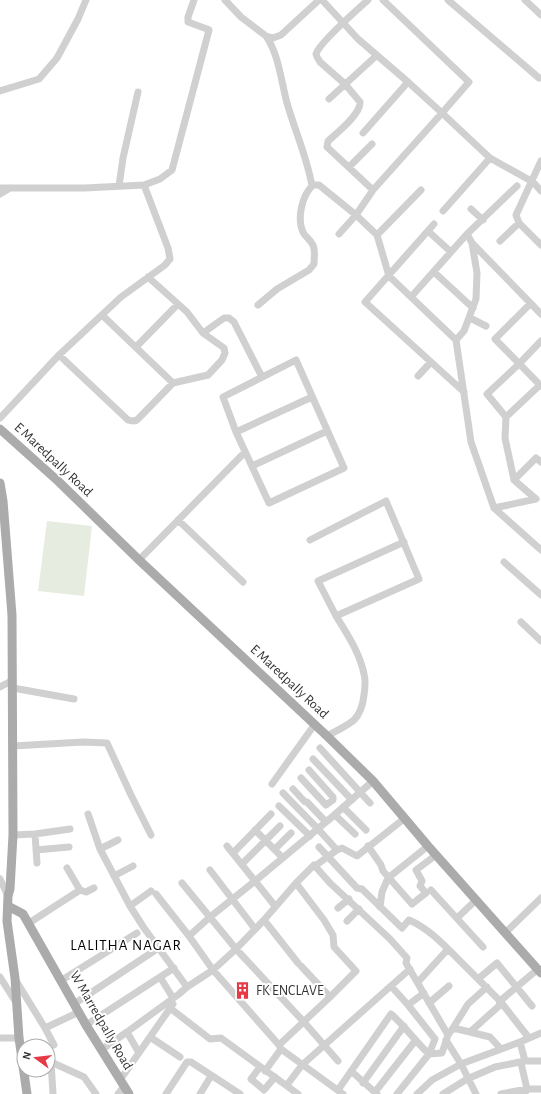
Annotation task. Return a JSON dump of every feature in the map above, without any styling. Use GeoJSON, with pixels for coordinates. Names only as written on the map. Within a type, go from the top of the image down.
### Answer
{"type":"FeatureCollection","features":[{"type":"Feature","properties":{"kind":"main road","name":"E Maredpally Road"},"geometry":{"type":"LineString","coordinates":[[0,429],[58,481],[315,724],[372,781],[539,971]]}},
{"type":"Feature","properties":{"kind":"main road"},"geometry":{"type":"LineString","coordinates":[[0,483],[2,527],[12,615],[13,835],[8,921],[15,978],[19,1038]]}},
{"type":"Feature","properties":{"kind":"main road","name":"W Marredpally Road"},"geometry":{"type":"LineString","coordinates":[[8,901],[24,914],[86,1025],[125,1087]]}},
{"type":"Feature","properties":{"kind":"main road"},"geometry":{"type":"LineString","coordinates":[[25,1078],[27,1094]]}},
{"type":"Feature","properties":{"kind":"street"},"geometry":{"type":"LineString","coordinates":[[0,91],[39,79],[57,58],[78,20],[86,0]]}},
{"type":"Feature","properties":{"kind":"street"},"geometry":{"type":"LineString","coordinates":[[0,188],[85,188],[144,185],[160,179],[172,170],[209,30],[188,22],[188,17],[194,0]]}},
{"type":"Feature","properties":{"kind":"street"},"geometry":{"type":"LineString","coordinates":[[225,0],[241,18],[266,36],[273,38],[281,35],[319,0]]}},
{"type":"Feature","properties":{"kind":"street"},"geometry":{"type":"LineString","coordinates":[[322,0],[358,40],[408,82],[490,158],[533,182],[541,191]]}},
{"type":"Feature","properties":{"kind":"street"},"geometry":{"type":"LineString","coordinates":[[368,0],[343,23],[321,46],[316,54],[320,62],[345,84],[360,102],[361,106],[354,116],[328,141],[326,144],[328,149],[374,190]]}},
{"type":"Feature","properties":{"kind":"street"},"geometry":{"type":"LineString","coordinates":[[338,234],[356,215],[374,190],[469,82],[383,0]]}},
{"type":"Feature","properties":{"kind":"street"},"geometry":{"type":"LineString","coordinates":[[448,0],[540,79]]}},
{"type":"Feature","properties":{"kind":"street"},"geometry":{"type":"LineString","coordinates":[[525,0],[541,15]]}},
{"type":"Feature","properties":{"kind":"street"},"geometry":{"type":"LineString","coordinates":[[266,36],[272,46],[287,103],[309,169],[312,186]]}},
{"type":"Feature","properties":{"kind":"street"},"geometry":{"type":"LineString","coordinates":[[328,99],[376,56]]}},
{"type":"Feature","properties":{"kind":"street"},"geometry":{"type":"LineString","coordinates":[[363,133],[408,82]]}},
{"type":"Feature","properties":{"kind":"street"},"geometry":{"type":"LineString","coordinates":[[119,186],[123,158],[138,92]]}},
{"type":"Feature","properties":{"kind":"street"},"geometry":{"type":"LineString","coordinates":[[349,168],[372,144]]}},
{"type":"Feature","properties":{"kind":"street"},"geometry":{"type":"LineString","coordinates":[[443,211],[490,158]]}},
{"type":"Feature","properties":{"kind":"street"},"geometry":{"type":"LineString","coordinates":[[541,161],[533,182],[516,215],[519,223],[541,245]]}},
{"type":"Feature","properties":{"kind":"street"},"geometry":{"type":"LineString","coordinates":[[258,305],[277,289],[309,270],[314,264],[314,248],[303,233],[301,208],[308,189],[313,184],[319,185],[356,215],[376,236],[389,276],[456,340],[471,442],[494,508],[541,550]]}},
{"type":"Feature","properties":{"kind":"street"},"geometry":{"type":"LineString","coordinates":[[0,418],[59,356],[121,297],[168,262],[169,253],[144,185]]}},
{"type":"Feature","properties":{"kind":"street"},"geometry":{"type":"LineString","coordinates":[[411,297],[467,234],[517,186]]}},
{"type":"Feature","properties":{"kind":"street"},"geometry":{"type":"LineString","coordinates":[[0,194],[11,188]]}},
{"type":"Feature","properties":{"kind":"street"},"geometry":{"type":"LineString","coordinates":[[376,236],[421,190]]}},
{"type":"Feature","properties":{"kind":"street"},"geometry":{"type":"LineString","coordinates":[[471,209],[483,220]]}},
{"type":"Feature","properties":{"kind":"street"},"geometry":{"type":"LineString","coordinates":[[500,241],[519,223]]}},
{"type":"Feature","properties":{"kind":"street"},"geometry":{"type":"LineString","coordinates":[[434,224],[365,302],[464,392]]}},
{"type":"Feature","properties":{"kind":"street"},"geometry":{"type":"LineString","coordinates":[[428,231],[452,252]]}},
{"type":"Feature","properties":{"kind":"street"},"geometry":{"type":"LineString","coordinates":[[467,234],[472,243],[541,314]]}},
{"type":"Feature","properties":{"kind":"street"},"geometry":{"type":"LineString","coordinates":[[456,340],[464,331],[476,299],[477,273],[472,243]]}},
{"type":"Feature","properties":{"kind":"street"},"geometry":{"type":"LineString","coordinates":[[434,272],[473,308]]}},
{"type":"Feature","properties":{"kind":"street"},"geometry":{"type":"LineString","coordinates":[[59,356],[128,420],[131,421],[138,419],[173,383],[208,375],[224,356],[224,348],[203,333],[187,312],[148,277]]}},
{"type":"Feature","properties":{"kind":"street"},"geometry":{"type":"LineString","coordinates":[[136,347],[178,304]]}},
{"type":"Feature","properties":{"kind":"street"},"geometry":{"type":"LineString","coordinates":[[506,417],[540,386],[495,339],[530,304]]}},
{"type":"Feature","properties":{"kind":"street"},"geometry":{"type":"LineString","coordinates":[[102,315],[173,383]]}},
{"type":"Feature","properties":{"kind":"street"},"geometry":{"type":"LineString","coordinates":[[203,333],[224,318],[232,320],[238,328],[262,377]]}},
{"type":"Feature","properties":{"kind":"street"},"geometry":{"type":"LineString","coordinates":[[470,318],[486,326]]}},
{"type":"Feature","properties":{"kind":"street"},"geometry":{"type":"LineString","coordinates":[[539,501],[514,480],[506,438],[506,417],[487,394],[541,341]]}},
{"type":"Feature","properties":{"kind":"street"},"geometry":{"type":"LineString","coordinates":[[296,360],[312,397],[344,468],[269,503],[236,432],[223,396],[296,360]]}},
{"type":"Feature","properties":{"kind":"street"},"geometry":{"type":"LineString","coordinates":[[418,376],[431,362]]}},
{"type":"Feature","properties":{"kind":"street"},"geometry":{"type":"LineString","coordinates":[[236,432],[312,397]]}},
{"type":"Feature","properties":{"kind":"street"},"geometry":{"type":"LineString","coordinates":[[252,466],[328,431]]}},
{"type":"Feature","properties":{"kind":"street"},"geometry":{"type":"LineString","coordinates":[[140,560],[245,452]]}},
{"type":"Feature","properties":{"kind":"street"},"geometry":{"type":"LineString","coordinates":[[514,480],[536,458],[541,462]]}},
{"type":"Feature","properties":{"kind":"street"},"geometry":{"type":"LineString","coordinates":[[310,540],[386,501],[419,579],[336,616]]}},
{"type":"Feature","properties":{"kind":"street"},"geometry":{"type":"LineString","coordinates":[[494,508],[539,501]]}},
{"type":"Feature","properties":{"kind":"street"},"geometry":{"type":"LineString","coordinates":[[178,520],[243,582]]}},
{"type":"Feature","properties":{"kind":"street"},"geometry":{"type":"LineString","coordinates":[[327,736],[353,720],[359,713],[363,705],[365,675],[362,663],[350,638],[336,616],[318,581],[404,542]]}},
{"type":"Feature","properties":{"kind":"street"},"geometry":{"type":"LineString","coordinates":[[504,562],[541,595]]}},
{"type":"Feature","properties":{"kind":"street"},"geometry":{"type":"LineString","coordinates":[[520,622],[541,641]]}},
{"type":"Feature","properties":{"kind":"street"},"geometry":{"type":"LineString","coordinates":[[0,687],[13,684],[74,699]]}},
{"type":"Feature","properties":{"kind":"street"},"geometry":{"type":"LineString","coordinates":[[272,784],[315,724]]}},
{"type":"Feature","properties":{"kind":"street"},"geometry":{"type":"LineString","coordinates":[[13,746],[83,742],[108,743],[130,795],[151,835]]}},
{"type":"Feature","properties":{"kind":"street"},"geometry":{"type":"LineString","coordinates":[[320,748],[370,803]]}},
{"type":"Feature","properties":{"kind":"street"},"geometry":{"type":"LineString","coordinates":[[313,758],[352,800]]}},
{"type":"Feature","properties":{"kind":"street"},"geometry":{"type":"LineString","coordinates":[[310,789],[327,774],[335,764]]}},
{"type":"Feature","properties":{"kind":"street"},"geometry":{"type":"LineString","coordinates":[[300,778],[325,804],[328,805],[334,799],[309,770]]}},
{"type":"Feature","properties":{"kind":"street"},"geometry":{"type":"LineString","coordinates":[[189,936],[210,917],[335,815],[372,781]]}},
{"type":"Feature","properties":{"kind":"street"},"geometry":{"type":"LineString","coordinates":[[293,789],[326,822]]}},
{"type":"Feature","properties":{"kind":"street"},"geometry":{"type":"LineString","coordinates":[[283,793],[337,850]]}},
{"type":"Feature","properties":{"kind":"street"},"geometry":{"type":"LineString","coordinates":[[301,797],[293,804],[281,808],[310,836]]}},
{"type":"Feature","properties":{"kind":"street"},"geometry":{"type":"LineString","coordinates":[[343,807],[366,830]]}},
{"type":"Feature","properties":{"kind":"street"},"geometry":{"type":"LineString","coordinates":[[88,814],[100,849],[130,906],[144,928],[187,986]]}},
{"type":"Feature","properties":{"kind":"street"},"geometry":{"type":"LineString","coordinates":[[233,853],[271,814]]}},
{"type":"Feature","properties":{"kind":"street"},"geometry":{"type":"LineString","coordinates":[[335,815],[355,834]]}},
{"type":"Feature","properties":{"kind":"street"},"geometry":{"type":"LineString","coordinates":[[101,1050],[176,996],[187,986],[213,970],[264,920],[314,864],[315,866],[342,848],[357,856],[405,818]]}},
{"type":"Feature","properties":{"kind":"street"},"geometry":{"type":"LineString","coordinates":[[242,864],[280,826]]}},
{"type":"Feature","properties":{"kind":"street"},"geometry":{"type":"LineString","coordinates":[[13,835],[35,834],[70,829]]}},
{"type":"Feature","properties":{"kind":"street"},"geometry":{"type":"LineString","coordinates":[[255,830],[283,858]]}},
{"type":"Feature","properties":{"kind":"street"},"geometry":{"type":"LineString","coordinates":[[35,834],[37,863]]}},
{"type":"Feature","properties":{"kind":"street"},"geometry":{"type":"LineString","coordinates":[[275,849],[290,834]]}},
{"type":"Feature","properties":{"kind":"street"},"geometry":{"type":"LineString","coordinates":[[100,849],[118,840]]}},
{"type":"Feature","properties":{"kind":"street"},"geometry":{"type":"LineString","coordinates":[[227,846],[275,906]]}},
{"type":"Feature","properties":{"kind":"street"},"geometry":{"type":"LineString","coordinates":[[368,846],[382,865],[383,872],[412,904],[426,893],[420,886],[422,881],[416,870],[436,855]]}},
{"type":"Feature","properties":{"kind":"street"},"geometry":{"type":"LineString","coordinates":[[380,907],[382,892],[388,878],[428,846]]}},
{"type":"Feature","properties":{"kind":"street"},"geometry":{"type":"LineString","coordinates":[[36,850],[69,847]]}},
{"type":"Feature","properties":{"kind":"street"},"geometry":{"type":"LineString","coordinates":[[320,847],[357,888],[362,889],[402,928],[409,920],[419,924],[448,949],[500,1001],[529,1038]]}},
{"type":"Feature","properties":{"kind":"street"},"geometry":{"type":"LineString","coordinates":[[114,876],[133,866]]}},
{"type":"Feature","properties":{"kind":"street"},"geometry":{"type":"LineString","coordinates":[[315,866],[330,883],[390,938],[407,958],[406,962],[424,992],[461,1064],[467,1079],[476,1094]]}},
{"type":"Feature","properties":{"kind":"street"},"geometry":{"type":"LineString","coordinates":[[67,868],[80,890],[86,892],[94,888]]}},
{"type":"Feature","properties":{"kind":"street"},"geometry":{"type":"LineString","coordinates":[[210,870],[255,929]]}},
{"type":"Feature","properties":{"kind":"street"},"geometry":{"type":"LineString","coordinates":[[0,879],[8,901]]}},
{"type":"Feature","properties":{"kind":"street"},"geometry":{"type":"LineString","coordinates":[[182,883],[236,949],[338,1061]]}},
{"type":"Feature","properties":{"kind":"street"},"geometry":{"type":"LineString","coordinates":[[275,1077],[264,1090],[251,1079],[263,1069],[280,1047],[304,1022],[356,971],[334,947],[333,935],[324,920],[296,883]]}},
{"type":"Feature","properties":{"kind":"street"},"geometry":{"type":"LineString","coordinates":[[28,923],[80,890]]}},
{"type":"Feature","properties":{"kind":"street"},"geometry":{"type":"LineString","coordinates":[[431,890],[483,947]]}},
{"type":"Feature","properties":{"kind":"street"},"geometry":{"type":"LineString","coordinates":[[130,906],[154,893],[189,936],[213,970],[280,1047],[302,1065],[341,1092],[351,1072],[391,1014],[429,1054],[442,1053],[447,1038],[468,1004],[487,988]]}},
{"type":"Feature","properties":{"kind":"street"},"geometry":{"type":"LineString","coordinates":[[505,933],[541,898]]}},
{"type":"Feature","properties":{"kind":"street"},"geometry":{"type":"LineString","coordinates":[[338,908],[348,899]]}},
{"type":"Feature","properties":{"kind":"street"},"geometry":{"type":"LineString","coordinates":[[457,918],[476,900]]}},
{"type":"Feature","properties":{"kind":"street"},"geometry":{"type":"LineString","coordinates":[[347,921],[359,909]]}},
{"type":"Feature","properties":{"kind":"street"},"geometry":{"type":"LineString","coordinates":[[264,920],[300,965],[330,997]]}},
{"type":"Feature","properties":{"kind":"street"},"geometry":{"type":"LineString","coordinates":[[62,980],[136,933]]}},
{"type":"Feature","properties":{"kind":"street"},"geometry":{"type":"LineString","coordinates":[[418,982],[448,949]]}},
{"type":"Feature","properties":{"kind":"street"},"geometry":{"type":"LineString","coordinates":[[45,1028],[77,1008],[154,951]]}},
{"type":"Feature","properties":{"kind":"street"},"geometry":{"type":"LineString","coordinates":[[478,979],[497,963],[532,1006]]}},
{"type":"Feature","properties":{"kind":"street"},"geometry":{"type":"LineString","coordinates":[[86,1025],[174,968]]}},
{"type":"Feature","properties":{"kind":"street"},"geometry":{"type":"LineString","coordinates":[[287,1085],[302,1065],[410,969]]}},
{"type":"Feature","properties":{"kind":"street"},"geometry":{"type":"LineString","coordinates":[[470,1032],[498,1006],[500,1001],[516,987],[539,971]]}},
{"type":"Feature","properties":{"kind":"street"},"geometry":{"type":"LineString","coordinates":[[0,977],[16,1004]]}},
{"type":"Feature","properties":{"kind":"street"},"geometry":{"type":"LineString","coordinates":[[160,977],[176,996]]}},
{"type":"Feature","properties":{"kind":"street"},"geometry":{"type":"LineString","coordinates":[[15,978],[50,1038]]}},
{"type":"Feature","properties":{"kind":"street"},"geometry":{"type":"LineString","coordinates":[[391,986],[435,1039],[429,1054],[397,1094]]}},
{"type":"Feature","properties":{"kind":"street"},"geometry":{"type":"LineString","coordinates":[[429,1003],[449,986]]}},
{"type":"Feature","properties":{"kind":"street"},"geometry":{"type":"LineString","coordinates":[[408,1005],[424,992]]}},
{"type":"Feature","properties":{"kind":"street"},"geometry":{"type":"LineString","coordinates":[[118,1094],[125,1087],[139,1053],[170,1008],[176,996]]}},
{"type":"Feature","properties":{"kind":"street"},"geometry":{"type":"LineString","coordinates":[[170,1008],[210,1039],[221,1038],[298,1094]]}},
{"type":"Feature","properties":{"kind":"street"},"geometry":{"type":"LineString","coordinates":[[363,1083],[404,1026]]}},
{"type":"Feature","properties":{"kind":"street"},"geometry":{"type":"LineString","coordinates":[[453,1028],[490,1036],[501,1049]]}},
{"type":"Feature","properties":{"kind":"street"},"geometry":{"type":"LineString","coordinates":[[126,1032],[139,1053]]}},
{"type":"Feature","properties":{"kind":"street"},"geometry":{"type":"LineString","coordinates":[[417,1094],[432,1080],[461,1064],[541,1033]]}},
{"type":"Feature","properties":{"kind":"street"},"geometry":{"type":"LineString","coordinates":[[150,1037],[180,1057]]}},
{"type":"Feature","properties":{"kind":"street"},"geometry":{"type":"LineString","coordinates":[[0,1038],[16,1038]]}},
{"type":"Feature","properties":{"kind":"street"},"geometry":{"type":"LineString","coordinates":[[351,1072],[376,1093],[415,1041]]}},
{"type":"Feature","properties":{"kind":"street"},"geometry":{"type":"LineString","coordinates":[[520,1042],[526,1092]]}},
{"type":"Feature","properties":{"kind":"street"},"geometry":{"type":"LineString","coordinates":[[53,1094],[51,1062],[84,1078],[96,1094]]}},
{"type":"Feature","properties":{"kind":"street"},"geometry":{"type":"LineString","coordinates":[[166,1094],[187,1062],[191,1062],[240,1094]]}},
{"type":"Feature","properties":{"kind":"street"},"geometry":{"type":"LineString","coordinates":[[443,1094],[467,1079],[495,1067],[523,1062],[541,1062]]}},
{"type":"Feature","properties":{"kind":"street"},"geometry":{"type":"LineString","coordinates":[[200,1094],[211,1076]]}},
{"type":"Feature","properties":{"kind":"street"},"geometry":{"type":"LineString","coordinates":[[501,1094],[541,1089]]}},
{"type":"Feature","properties":{"kind":"shaded area"},"geometry":{"type":"Polygon","coordinates":[[[47,521],[92,526],[84,596],[38,591],[47,521]]]}},
{"type":"Feature","properties":{"kind":"place","name":"FK ENCLAVE"},"geometry":{"type":"Point","coordinates":[243,990]}},
{"type":"Feature","properties":{"kind":"district","name":"LALITHA NAGAR"},"geometry":{"type":"Point","coordinates":[126,945]}}]}
